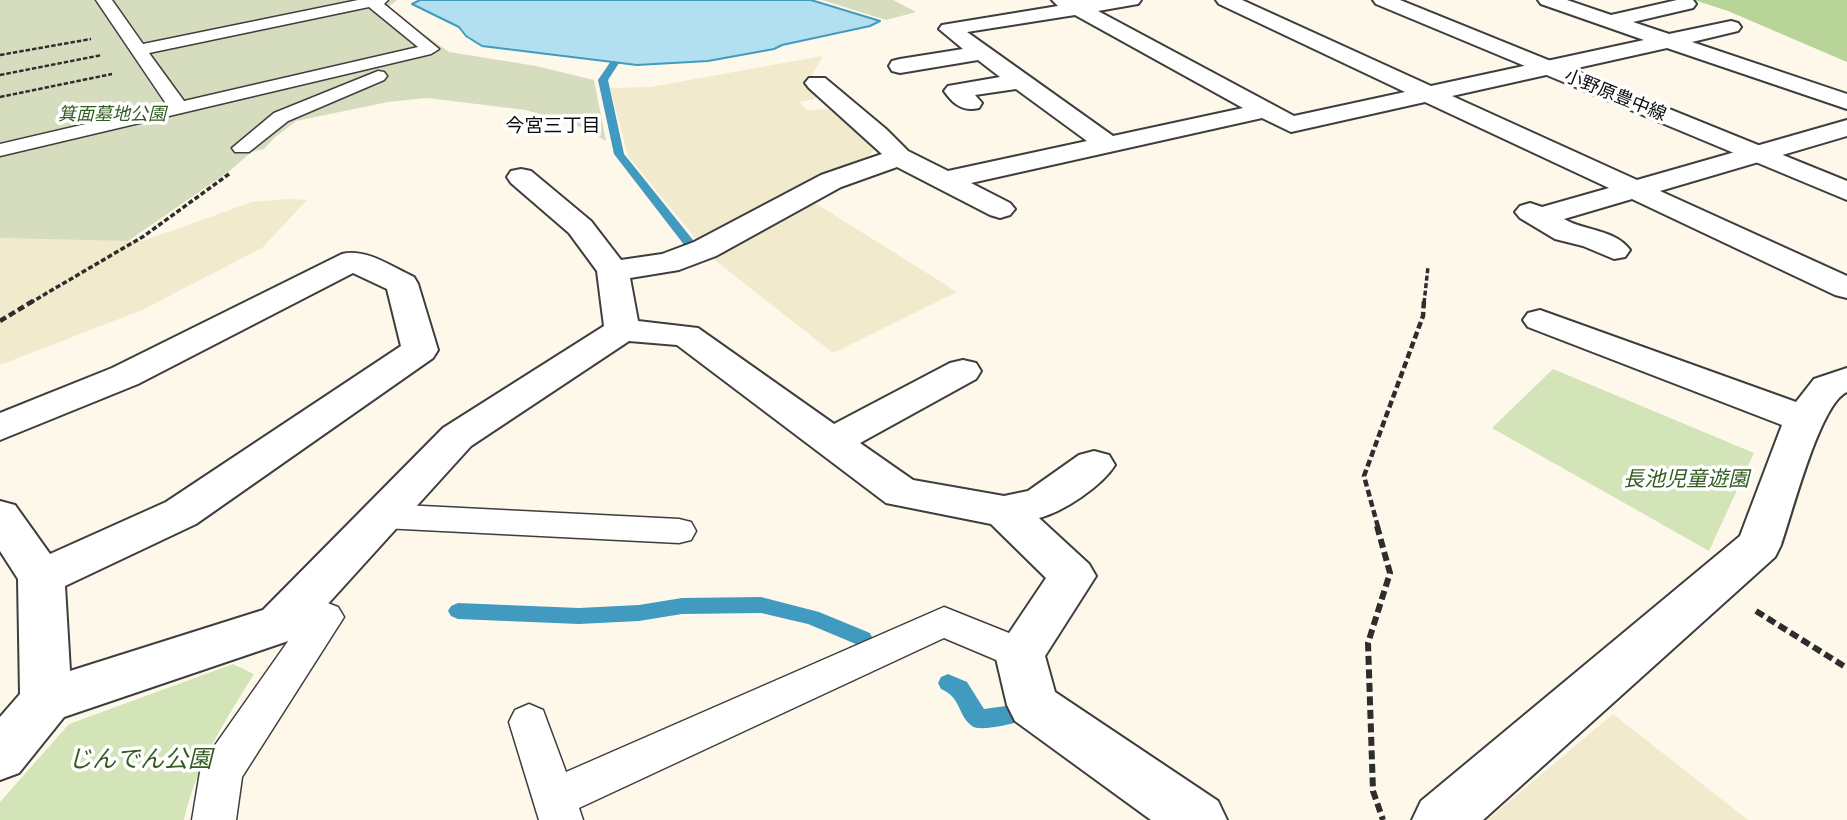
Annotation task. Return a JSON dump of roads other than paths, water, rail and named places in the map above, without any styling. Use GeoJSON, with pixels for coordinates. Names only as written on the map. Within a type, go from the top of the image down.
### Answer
{"type":"FeatureCollection","features":[{"type":"Feature","properties":{"kind":"street"},"geometry":{"type":"LineString","coordinates":[[991,0],[1024,17]]}},
{"type":"Feature","properties":{"kind":"street"},"geometry":{"type":"LineString","coordinates":[[1107,144],[949,29],[1024,17],[1070,4],[1131,0]]}},
{"type":"Feature","properties":{"kind":"street"},"geometry":{"type":"LineString","coordinates":[[1226,0],[1847,288]]}},
{"type":"Feature","properties":{"kind":"street","name":"小野原豊中線"},"geometry":{"type":"LineString","coordinates":[[1383,0],[1847,191]]}},
{"type":"Feature","properties":{"kind":"street"},"geometry":{"type":"LineString","coordinates":[[1548,0],[1847,103]]}},
{"type":"Feature","properties":{"kind":"street"},"geometry":{"type":"LineString","coordinates":[[1070,4],[1291,124],[1731,27]]}},
{"type":"Feature","properties":{"kind":"street"},"geometry":{"type":"LineString","coordinates":[[1610,21],[1686,4]]}},
{"type":"Feature","properties":{"kind":"street"},"geometry":{"type":"LineString","coordinates":[[900,66],[983,53]]}},
{"type":"Feature","properties":{"kind":"street"},"geometry":{"type":"LineString","coordinates":[[970,103],[956,91],[1019,80]]}},
{"type":"Feature","properties":{"kind":"street"},"geometry":{"type":"LineString","coordinates":[[817,83],[877,134],[899,157],[947,180],[962,192],[1000,209]]}},
{"type":"Feature","properties":{"kind":"street"},"geometry":{"type":"LineString","coordinates":[[947,180],[1266,110]]}},
{"type":"Feature","properties":{"kind":"street"},"geometry":{"type":"LineString","coordinates":[[1614,250],[1593,239],[1566,233],[1532,213],[1637,190],[1847,128]]}},
{"type":"Feature","properties":{"kind":"street"},"geometry":{"type":"LineString","coordinates":[[613,271],[668,262],[705,249],[831,181],[899,157]]}},
{"type":"Feature","properties":{"kind":"street"},"geometry":{"type":"LineString","coordinates":[[522,177],[580,227],[613,271],[622,330]]}},
{"type":"Feature","properties":{"kind":"street"},"geometry":{"type":"LineString","coordinates":[[0,427],[125,376],[353,261],[402,284],[420,350],[181,513],[41,577]]}},
{"type":"Feature","properties":{"kind":"street"},"geometry":{"type":"LineString","coordinates":[[1540,320],[1804,419]]}},
{"type":"Feature","properties":{"kind":"street"},"geometry":{"type":"LineString","coordinates":[[0,756],[46,701],[280,624],[457,437],[622,330],[686,335],[901,493],[1004,511],[1041,503],[1094,465]]}},
{"type":"Feature","properties":{"kind":"street"},"geometry":{"type":"LineString","coordinates":[[833,441],[963,371]]}},
{"type":"Feature","properties":{"kind":"street"},"geometry":{"type":"LineString","coordinates":[[1441,820],[1716,585],[1759,545],[1804,419],[1827,387],[1847,379]]}},
{"type":"Feature","properties":{"kind":"street"},"geometry":{"type":"LineString","coordinates":[[1004,511],[1073,576],[1020,654],[1032,705],[1198,820]]}},
{"type":"Feature","properties":{"kind":"street"},"geometry":{"type":"LineString","coordinates":[[0,516],[41,577],[46,701]]}},
{"type":"Feature","properties":{"kind":"lane"},"geometry":{"type":"LineString","coordinates":[[104,0],[178,107]]}},
{"type":"Feature","properties":{"kind":"lane"},"geometry":{"type":"LineString","coordinates":[[138,49],[374,1],[431,49]]}},
{"type":"Feature","properties":{"kind":"lane"},"geometry":{"type":"LineString","coordinates":[[0,150],[431,49]]}},
{"type":"Feature","properties":{"kind":"lane"},"geometry":{"type":"LineString","coordinates":[[242,148],[281,117],[414,60],[431,49]]}},
{"type":"Feature","properties":{"kind":"lane"},"geometry":{"type":"LineString","coordinates":[[383,516],[680,531]]}},
{"type":"Feature","properties":{"kind":"lane"},"geometry":{"type":"LineString","coordinates":[[214,820],[221,772],[325,617],[280,624]]}},
{"type":"Feature","properties":{"kind":"lane"},"geometry":{"type":"LineString","coordinates":[[529,722],[558,809],[944,622],[1020,654]]}},
{"type":"Feature","properties":{"kind":"water"},"geometry":{"type":"Polygon","coordinates":[[[420,0],[811,0],[880,21],[870,26],[774,49],[708,61],[637,65],[482,46],[466,36],[459,27],[412,4],[420,0]]]}},
{"type":"Feature","properties":{"kind":"waterway"},"geometry":{"type":"LineString","coordinates":[[614,63],[603,80],[619,154],[689,243]]}},
{"type":"Feature","properties":{"kind":"waterway"},"geometry":{"type":"LineString","coordinates":[[458,611],[579,616],[639,613],[682,606],[761,605],[812,617],[863,639]]}},
{"type":"Feature","properties":{"kind":"waterway"},"geometry":{"type":"LineString","coordinates":[[948,683],[960,688],[979,719],[1013,714]]}},
{"type":"Feature","properties":{"kind":"district","name":"今宮三丁目"},"geometry":{"type":"Point","coordinates":[553,127]}},
{"type":"Feature","properties":{"kind":"park label","name":"箕面墓地公園"},"geometry":{"type":"Point","coordinates":[112,115]}},
{"type":"Feature","properties":{"kind":"park label","name":"長池児童遊園"},"geometry":{"type":"Point","coordinates":[1686,480]}},
{"type":"Feature","properties":{"kind":"park label","name":"じんでん公園"},"geometry":{"type":"Point","coordinates":[140,761]}}]}
